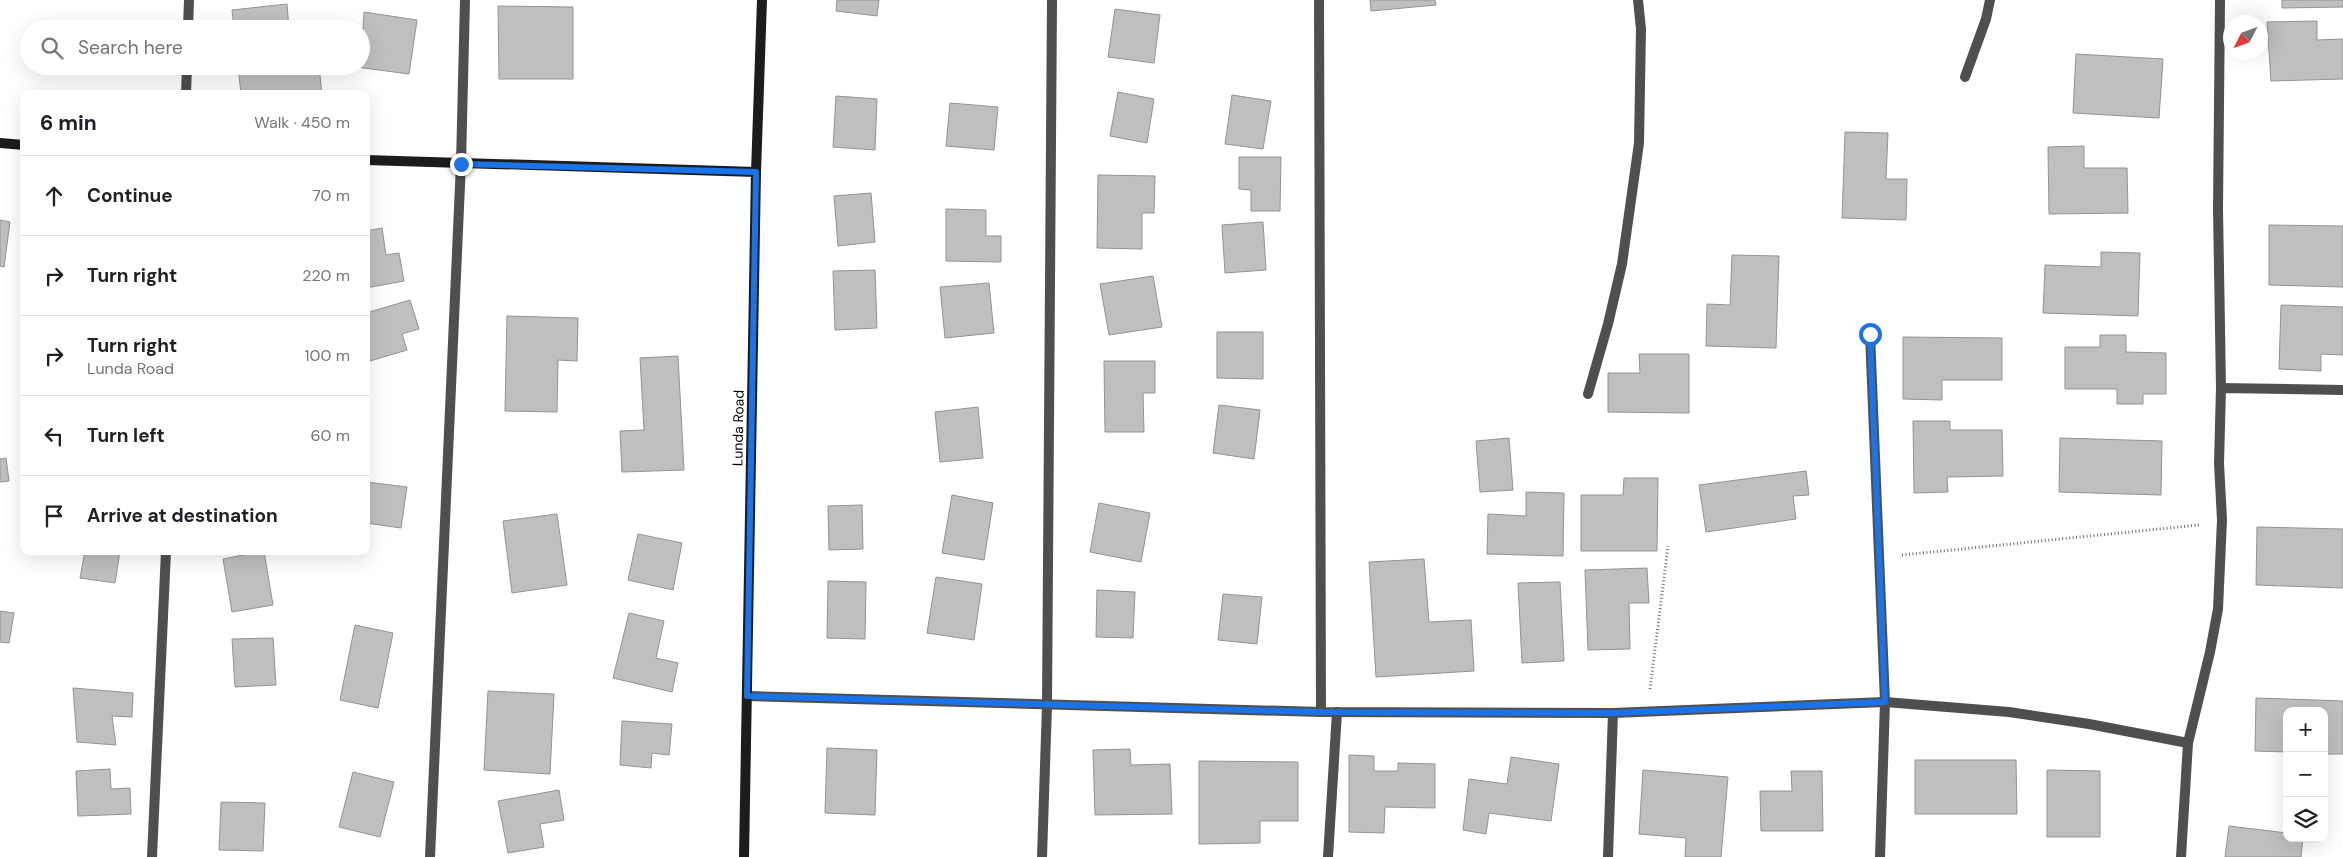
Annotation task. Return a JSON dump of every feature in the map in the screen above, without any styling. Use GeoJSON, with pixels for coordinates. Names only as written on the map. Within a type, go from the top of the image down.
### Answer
{"type":"FeatureCollection","features":[{"type":"Feature","properties":{"kind":"street"},"geometry":{"type":"LineString","coordinates":[[188,20],[189,0]]}},
{"type":"Feature","properties":{"kind":"street"},"geometry":{"type":"LineString","coordinates":[[430,857],[461,164],[465,0]]}},
{"type":"Feature","properties":{"kind":"street","name":"Lunda Road"},"geometry":{"type":"LineString","coordinates":[[744,857],[756,172],[762,0]]}},
{"type":"Feature","properties":{"kind":"street"},"geometry":{"type":"LineString","coordinates":[[1042,857],[1047,705],[1052,0]]}},
{"type":"Feature","properties":{"kind":"street"},"geometry":{"type":"LineString","coordinates":[[1319,0],[1320,712]]}},
{"type":"Feature","properties":{"kind":"street"},"geometry":{"type":"LineString","coordinates":[[1588,394],[1608,324],[1622,264],[1639,143],[1641,29],[1638,0]]}},
{"type":"Feature","properties":{"kind":"street"},"geometry":{"type":"LineString","coordinates":[[1965,76],[1986,19],[1990,0]]}},
{"type":"Feature","properties":{"kind":"street"},"geometry":{"type":"LineString","coordinates":[[2181,857],[2188,743],[2218,610],[2222,520],[2219,463],[2221,388],[2218,209],[2220,0]]}},
{"type":"Feature","properties":{"kind":"street"},"geometry":{"type":"LineString","coordinates":[[186,90],[187,75]]}},
{"type":"Feature","properties":{"kind":"street"},"geometry":{"type":"LineString","coordinates":[[0,144],[20,145]]}},
{"type":"Feature","properties":{"kind":"street"},"geometry":{"type":"LineString","coordinates":[[370,160],[756,172]]}},
{"type":"Feature","properties":{"kind":"street"},"geometry":{"type":"LineString","coordinates":[[1870,334],[1885,702],[1880,857]]}},
{"type":"Feature","properties":{"kind":"street"},"geometry":{"type":"LineString","coordinates":[[2221,388],[2343,390]]}},
{"type":"Feature","properties":{"kind":"street"},"geometry":{"type":"LineString","coordinates":[[152,857],[166,555]]}},
{"type":"Feature","properties":{"kind":"street"},"geometry":{"type":"LineString","coordinates":[[747,696],[1320,712],[1613,713],[1648,710],[1885,702],[2028,714],[2188,743]]}},
{"type":"Feature","properties":{"kind":"street"},"geometry":{"type":"LineString","coordinates":[[1328,857],[1337,712]]}},
{"type":"Feature","properties":{"kind":"street"},"geometry":{"type":"LineString","coordinates":[[1608,857],[1613,713]]}},
{"type":"Feature","properties":{"kind":"path"},"geometry":{"type":"LineString","coordinates":[[1879,557],[2186,528],[2222,520]]}},
{"type":"Feature","properties":{"kind":"path"},"geometry":{"type":"LineString","coordinates":[[1648,710],[1668,546]]}},
{"type":"Feature","properties":{"kind":"building"},"geometry":{"type":"Polygon","coordinates":[[[837,0],[879,0],[877,16],[836,11],[837,0]]]}},
{"type":"Feature","properties":{"kind":"building"},"geometry":{"type":"Polygon","coordinates":[[[1370,0],[1435,0],[1436,5],[1371,11],[1370,0]]]}},
{"type":"Feature","properties":{"kind":"building"},"geometry":{"type":"Polygon","coordinates":[[[2282,0],[2343,0],[2343,7],[2282,8],[2282,0]]]}},
{"type":"Feature","properties":{"kind":"building"},"geometry":{"type":"Polygon","coordinates":[[[287,4],[288,20],[233,20],[232,10],[287,4]]]}},
{"type":"Feature","properties":{"kind":"building"},"geometry":{"type":"Polygon","coordinates":[[[498,6],[573,7],[573,79],[499,79],[498,6]]]}},
{"type":"Feature","properties":{"kind":"building"},"geometry":{"type":"Polygon","coordinates":[[[1115,9],[1160,15],[1154,63],[1108,57],[1115,9]]]}},
{"type":"Feature","properties":{"kind":"building"},"geometry":{"type":"Polygon","coordinates":[[[364,12],[417,20],[409,74],[370,69],[370,20],[364,20],[364,12]]]}},
{"type":"Feature","properties":{"kind":"building"},"geometry":{"type":"Polygon","coordinates":[[[2317,21],[2317,40],[2343,39],[2343,79],[2271,81],[2268,22],[2317,21]]]}},
{"type":"Feature","properties":{"kind":"building"},"geometry":{"type":"Polygon","coordinates":[[[2076,54],[2163,59],[2159,118],[2073,113],[2076,54]]]}},
{"type":"Feature","properties":{"kind":"building"},"geometry":{"type":"Polygon","coordinates":[[[239,75],[320,75],[322,90],[241,90],[239,75]]]}},
{"type":"Feature","properties":{"kind":"building"},"geometry":{"type":"Polygon","coordinates":[[[1118,92],[1154,99],[1147,143],[1110,136],[1118,92]]]}},
{"type":"Feature","properties":{"kind":"building"},"geometry":{"type":"Polygon","coordinates":[[[1232,95],[1271,101],[1263,149],[1225,144],[1232,95]]]}},
{"type":"Feature","properties":{"kind":"building"},"geometry":{"type":"Polygon","coordinates":[[[836,96],[877,99],[875,150],[833,147],[836,96]]]}},
{"type":"Feature","properties":{"kind":"building"},"geometry":{"type":"Polygon","coordinates":[[[950,103],[998,107],[994,150],[946,146],[950,103]]]}},
{"type":"Feature","properties":{"kind":"building"},"geometry":{"type":"Polygon","coordinates":[[[1845,132],[1888,133],[1886,179],[1907,179],[1906,220],[1842,218],[1845,132]]]}},
{"type":"Feature","properties":{"kind":"building"},"geometry":{"type":"Polygon","coordinates":[[[2084,146],[2084,168],[2127,168],[2128,213],[2049,214],[2048,147],[2084,146]]]}},
{"type":"Feature","properties":{"kind":"building"},"geometry":{"type":"Polygon","coordinates":[[[1239,157],[1281,157],[1280,211],[1251,211],[1251,190],[1239,189],[1239,157]]]}},
{"type":"Feature","properties":{"kind":"building"},"geometry":{"type":"Polygon","coordinates":[[[1098,175],[1155,176],[1154,213],[1142,213],[1142,249],[1097,248],[1098,175]]]}},
{"type":"Feature","properties":{"kind":"building"},"geometry":{"type":"Polygon","coordinates":[[[871,193],[875,242],[838,246],[834,196],[871,193]]]}},
{"type":"Feature","properties":{"kind":"building"},"geometry":{"type":"Polygon","coordinates":[[[946,209],[986,210],[986,236],[1001,236],[1001,262],[946,261],[946,209]]]}},
{"type":"Feature","properties":{"kind":"building"},"geometry":{"type":"Polygon","coordinates":[[[0,220],[10,222],[4,267],[0,266],[0,220]]]}},
{"type":"Feature","properties":{"kind":"building"},"geometry":{"type":"Polygon","coordinates":[[[1263,222],[1266,270],[1225,273],[1222,225],[1263,222]]]}},
{"type":"Feature","properties":{"kind":"building"},"geometry":{"type":"Polygon","coordinates":[[[2269,225],[2343,226],[2343,287],[2269,285],[2269,225]]]}},
{"type":"Feature","properties":{"kind":"building"},"geometry":{"type":"Polygon","coordinates":[[[382,228],[386,255],[399,253],[404,281],[370,287],[370,230],[382,228]]]}},
{"type":"Feature","properties":{"kind":"building"},"geometry":{"type":"Polygon","coordinates":[[[2101,252],[2140,253],[2138,316],[2043,313],[2045,265],[2101,267],[2101,252]]]}},
{"type":"Feature","properties":{"kind":"building"},"geometry":{"type":"Polygon","coordinates":[[[1732,255],[1779,256],[1776,348],[1706,346],[1707,304],[1730,305],[1732,255]]]}},
{"type":"Feature","properties":{"kind":"building"},"geometry":{"type":"Polygon","coordinates":[[[875,270],[877,328],[835,330],[833,271],[875,270]]]}},
{"type":"Feature","properties":{"kind":"building"},"geometry":{"type":"Polygon","coordinates":[[[1153,276],[1162,327],[1109,335],[1100,284],[1153,276]]]}},
{"type":"Feature","properties":{"kind":"building"},"geometry":{"type":"Polygon","coordinates":[[[989,283],[994,333],[945,338],[940,287],[989,283]]]}},
{"type":"Feature","properties":{"kind":"building"},"geometry":{"type":"Polygon","coordinates":[[[410,300],[419,329],[402,334],[407,350],[370,361],[370,312],[410,300]]]}},
{"type":"Feature","properties":{"kind":"building"},"geometry":{"type":"Polygon","coordinates":[[[2281,305],[2343,307],[2343,355],[2321,354],[2321,371],[2279,369],[2281,305]]]}},
{"type":"Feature","properties":{"kind":"building"},"geometry":{"type":"Polygon","coordinates":[[[507,316],[578,318],[577,361],[558,360],[557,412],[505,411],[507,316]]]}},
{"type":"Feature","properties":{"kind":"building"},"geometry":{"type":"Polygon","coordinates":[[[1217,332],[1263,332],[1263,379],[1217,378],[1217,332]]]}},
{"type":"Feature","properties":{"kind":"building"},"geometry":{"type":"Polygon","coordinates":[[[2100,335],[2126,335],[2126,352],[2166,353],[2166,394],[2143,394],[2143,404],[2117,404],[2117,389],[2065,389],[2065,347],[2100,347],[2100,335]]]}},
{"type":"Feature","properties":{"kind":"building"},"geometry":{"type":"Polygon","coordinates":[[[1903,337],[2002,338],[2002,380],[1942,380],[1942,400],[1903,399],[1903,337]]]}},
{"type":"Feature","properties":{"kind":"building"},"geometry":{"type":"Polygon","coordinates":[[[1639,354],[1689,354],[1689,413],[1608,412],[1608,373],[1640,373],[1639,354]]]}},
{"type":"Feature","properties":{"kind":"building"},"geometry":{"type":"Polygon","coordinates":[[[678,356],[684,470],[622,472],[620,431],[644,430],[640,358],[678,356]]]}},
{"type":"Feature","properties":{"kind":"building"},"geometry":{"type":"Polygon","coordinates":[[[1104,361],[1155,361],[1155,393],[1143,393],[1144,432],[1105,432],[1104,361]]]}},
{"type":"Feature","properties":{"kind":"building"},"geometry":{"type":"Polygon","coordinates":[[[1219,405],[1260,410],[1254,459],[1213,453],[1219,405]]]}},
{"type":"Feature","properties":{"kind":"building"},"geometry":{"type":"Polygon","coordinates":[[[978,407],[983,458],[940,462],[935,412],[978,407]]]}},
{"type":"Feature","properties":{"kind":"building"},"geometry":{"type":"Polygon","coordinates":[[[1913,421],[1950,421],[1950,430],[2002,430],[2003,476],[1947,477],[1948,492],[1914,493],[1913,421]]]}},
{"type":"Feature","properties":{"kind":"building"},"geometry":{"type":"Polygon","coordinates":[[[1509,438],[1513,490],[1480,492],[1476,441],[1509,438]]]}},
{"type":"Feature","properties":{"kind":"building"},"geometry":{"type":"Polygon","coordinates":[[[2060,438],[2162,441],[2161,495],[2059,492],[2060,438]]]}},
{"type":"Feature","properties":{"kind":"building"},"geometry":{"type":"Polygon","coordinates":[[[6,458],[9,481],[0,482],[0,459],[6,458]]]}},
{"type":"Feature","properties":{"kind":"building"},"geometry":{"type":"Polygon","coordinates":[[[1806,471],[1809,495],[1793,496],[1796,519],[1706,532],[1699,485],[1806,471]]]}},
{"type":"Feature","properties":{"kind":"building"},"geometry":{"type":"Polygon","coordinates":[[[1624,478],[1658,478],[1657,551],[1581,551],[1581,495],[1623,495],[1624,478]]]}},
{"type":"Feature","properties":{"kind":"building"},"geometry":{"type":"Polygon","coordinates":[[[370,482],[407,487],[401,528],[370,524],[370,482]]]}},
{"type":"Feature","properties":{"kind":"building"},"geometry":{"type":"Polygon","coordinates":[[[1526,492],[1564,493],[1563,556],[1487,554],[1488,514],[1526,516],[1526,492]]]}},
{"type":"Feature","properties":{"kind":"building"},"geometry":{"type":"Polygon","coordinates":[[[952,495],[993,503],[984,560],[942,553],[952,495]]]}},
{"type":"Feature","properties":{"kind":"building"},"geometry":{"type":"Polygon","coordinates":[[[1099,503],[1150,513],[1141,562],[1090,552],[1099,503]]]}},
{"type":"Feature","properties":{"kind":"building"},"geometry":{"type":"Polygon","coordinates":[[[862,505],[863,549],[829,550],[828,506],[862,505]]]}},
{"type":"Feature","properties":{"kind":"building"},"geometry":{"type":"Polygon","coordinates":[[[557,514],[567,585],[512,593],[503,521],[557,514]]]}},
{"type":"Feature","properties":{"kind":"building"},"geometry":{"type":"Polygon","coordinates":[[[2257,527],[2343,529],[2343,588],[2256,585],[2257,527]]]}},
{"type":"Feature","properties":{"kind":"building"},"geometry":{"type":"Polygon","coordinates":[[[638,534],[682,543],[673,590],[628,580],[638,534]]]}},
{"type":"Feature","properties":{"kind":"building"},"geometry":{"type":"Polygon","coordinates":[[[84,555],[119,555],[115,583],[80,578],[84,555]]]}},
{"type":"Feature","properties":{"kind":"building"},"geometry":{"type":"Polygon","coordinates":[[[244,555],[265,555],[273,605],[232,612],[223,559],[244,555]]]}},
{"type":"Feature","properties":{"kind":"building"},"geometry":{"type":"Polygon","coordinates":[[[1424,559],[1429,622],[1471,620],[1474,671],[1376,677],[1369,562],[1424,559]]]}},
{"type":"Feature","properties":{"kind":"building"},"geometry":{"type":"Polygon","coordinates":[[[1647,568],[1649,603],[1629,603],[1630,649],[1588,650],[1585,570],[1647,568]]]}},
{"type":"Feature","properties":{"kind":"building"},"geometry":{"type":"Polygon","coordinates":[[[936,577],[982,584],[974,640],[927,633],[936,577]]]}},
{"type":"Feature","properties":{"kind":"building"},"geometry":{"type":"Polygon","coordinates":[[[828,581],[866,582],[865,639],[827,638],[828,581]]]}},
{"type":"Feature","properties":{"kind":"building"},"geometry":{"type":"Polygon","coordinates":[[[1560,582],[1564,661],[1522,663],[1518,583],[1560,582]]]}},
{"type":"Feature","properties":{"kind":"building"},"geometry":{"type":"Polygon","coordinates":[[[1097,590],[1135,592],[1133,638],[1096,637],[1097,590]]]}},
{"type":"Feature","properties":{"kind":"building"},"geometry":{"type":"Polygon","coordinates":[[[1223,594],[1262,597],[1257,644],[1218,640],[1223,594]]]}},
{"type":"Feature","properties":{"kind":"building"},"geometry":{"type":"Polygon","coordinates":[[[0,611],[14,613],[9,643],[0,642],[0,611]]]}},
{"type":"Feature","properties":{"kind":"building"},"geometry":{"type":"Polygon","coordinates":[[[629,613],[664,621],[656,658],[678,663],[672,692],[613,678],[629,613]]]}},
{"type":"Feature","properties":{"kind":"building"},"geometry":{"type":"Polygon","coordinates":[[[355,625],[393,633],[378,708],[340,700],[355,625]]]}},
{"type":"Feature","properties":{"kind":"building"},"geometry":{"type":"Polygon","coordinates":[[[273,638],[276,685],[235,687],[232,639],[273,638]]]}},
{"type":"Feature","properties":{"kind":"building"},"geometry":{"type":"Polygon","coordinates":[[[73,688],[133,693],[132,717],[112,716],[116,745],[77,742],[73,688]]]}},
{"type":"Feature","properties":{"kind":"building"},"geometry":{"type":"Polygon","coordinates":[[[488,691],[554,694],[550,774],[484,770],[488,691]]]}},
{"type":"Feature","properties":{"kind":"building"},"geometry":{"type":"Polygon","coordinates":[[[2256,698],[2343,701],[2343,754],[2328,754],[2328,707],[2283,707],[2283,752],[2255,751],[2256,698]]]}},
{"type":"Feature","properties":{"kind":"building"},"geometry":{"type":"Polygon","coordinates":[[[622,721],[672,724],[669,755],[652,753],[651,768],[620,765],[622,721]]]}},
{"type":"Feature","properties":{"kind":"building"},"geometry":{"type":"Polygon","coordinates":[[[827,748],[877,750],[875,815],[825,813],[827,748]]]}},
{"type":"Feature","properties":{"kind":"building"},"geometry":{"type":"Polygon","coordinates":[[[1130,749],[1131,765],[1170,764],[1172,814],[1095,815],[1093,750],[1130,749]]]}},
{"type":"Feature","properties":{"kind":"building"},"geometry":{"type":"Polygon","coordinates":[[[1349,755],[1374,756],[1374,771],[1398,771],[1398,763],[1435,764],[1435,808],[1385,807],[1384,833],[1349,832],[1349,755]]]}},
{"type":"Feature","properties":{"kind":"building"},"geometry":{"type":"Polygon","coordinates":[[[1511,757],[1559,764],[1551,821],[1489,813],[1486,834],[1463,830],[1469,779],[1507,784],[1511,757]]]}},
{"type":"Feature","properties":{"kind":"building"},"geometry":{"type":"Polygon","coordinates":[[[1915,760],[2016,760],[2017,814],[1915,814],[1915,760]]]}},
{"type":"Feature","properties":{"kind":"building"},"geometry":{"type":"Polygon","coordinates":[[[1199,761],[1298,762],[1298,821],[1260,821],[1260,843],[1199,844],[1199,761]]]}},
{"type":"Feature","properties":{"kind":"building"},"geometry":{"type":"Polygon","coordinates":[[[110,769],[111,789],[130,788],[131,814],[78,816],[76,771],[110,769]]]}},
{"type":"Feature","properties":{"kind":"building"},"geometry":{"type":"Polygon","coordinates":[[[1643,770],[1728,777],[1721,857],[1685,857],[1686,838],[1639,834],[1643,770]]]}},
{"type":"Feature","properties":{"kind":"building"},"geometry":{"type":"Polygon","coordinates":[[[2047,770],[2100,771],[2100,837],[2047,837],[2047,770]]]}},
{"type":"Feature","properties":{"kind":"building"},"geometry":{"type":"Polygon","coordinates":[[[1791,771],[1822,771],[1823,831],[1761,831],[1760,791],[1792,791],[1791,771]]]}},
{"type":"Feature","properties":{"kind":"building"},"geometry":{"type":"Polygon","coordinates":[[[353,772],[394,782],[380,837],[339,827],[353,772]]]}},
{"type":"Feature","properties":{"kind":"building"},"geometry":{"type":"Polygon","coordinates":[[[559,790],[564,820],[540,824],[544,847],[508,853],[498,801],[559,790]]]}},
{"type":"Feature","properties":{"kind":"building"},"geometry":{"type":"Polygon","coordinates":[[[221,802],[265,803],[263,851],[219,850],[221,802]]]}},
{"type":"Feature","properties":{"kind":"building"},"geometry":{"type":"Polygon","coordinates":[[[2229,826],[2283,833],[2283,842],[2303,842],[2301,857],[2225,857],[2229,826]]]}},
{"type":"Feature","properties":{"kind":"route"},"geometry":{"type":"LineString","coordinates":[[461,164],[756,172],[747,696],[1320,712],[1613,713],[1648,710],[1885,702],[1870,334]]}}]}
